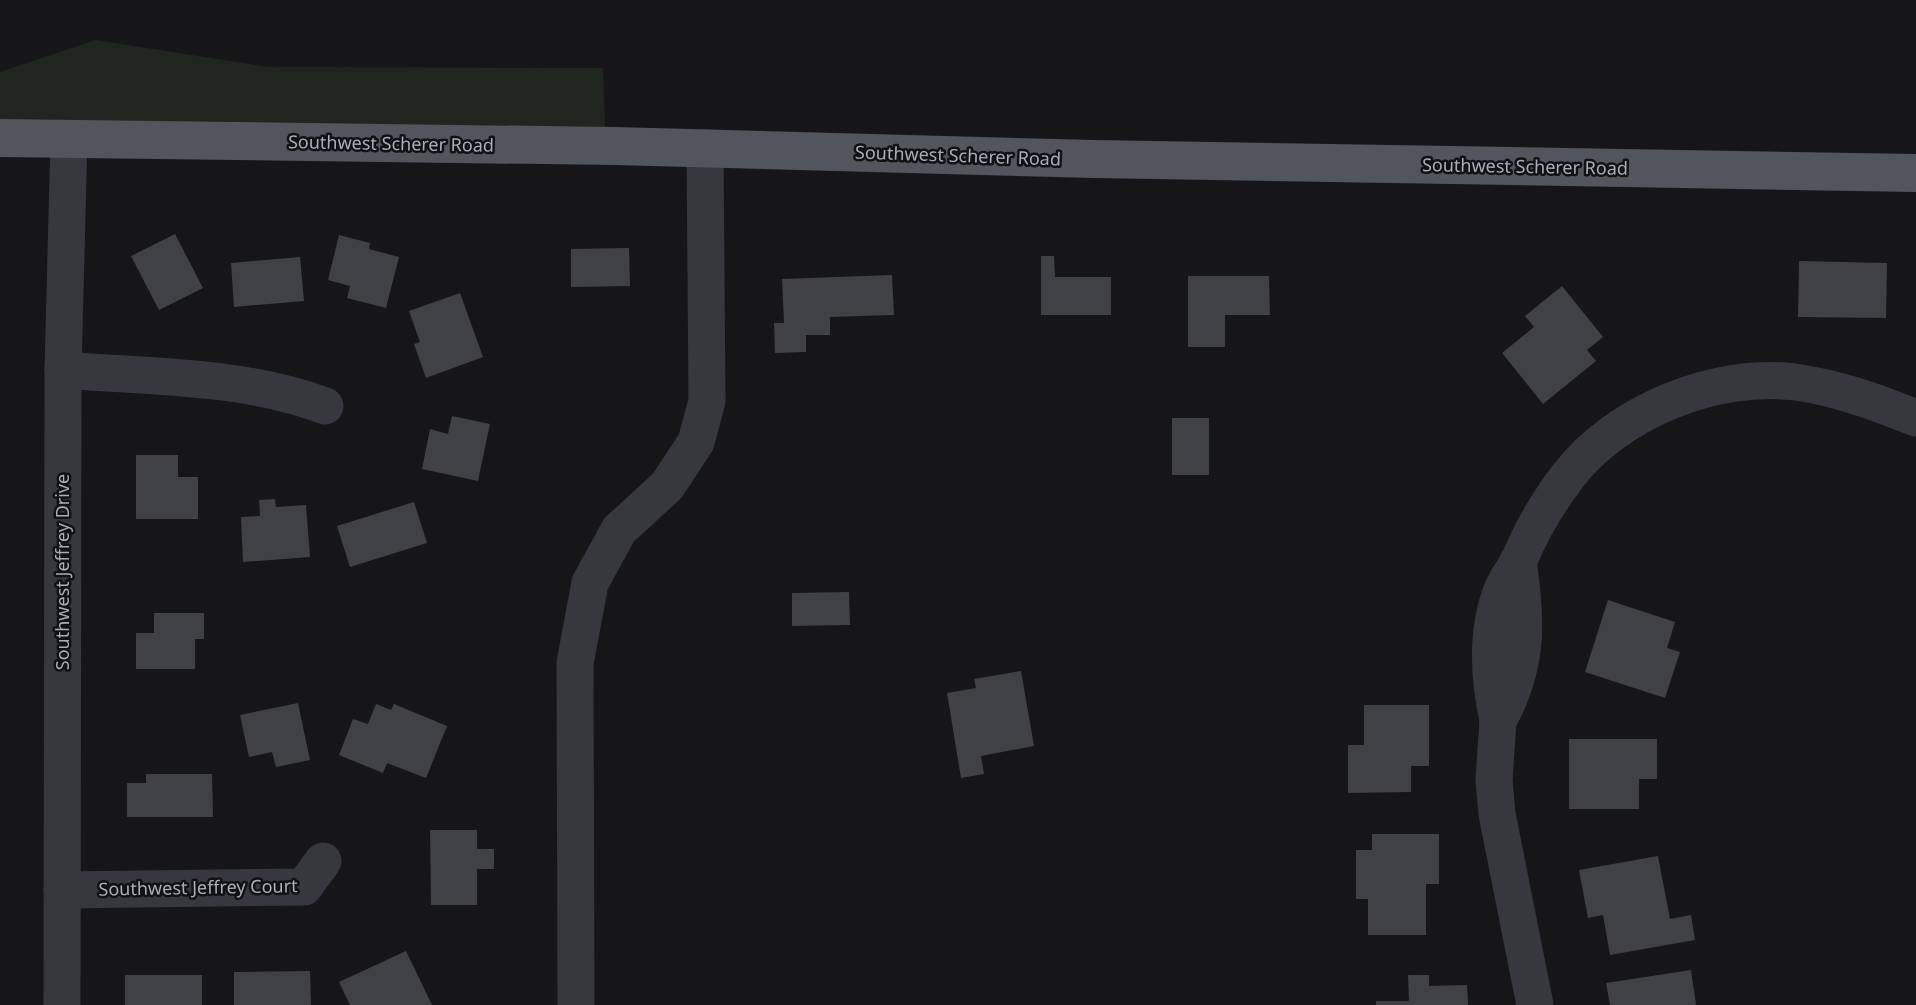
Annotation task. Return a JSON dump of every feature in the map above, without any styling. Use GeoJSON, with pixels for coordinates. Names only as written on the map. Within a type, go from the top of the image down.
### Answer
{"type":"FeatureCollection","features":[{"type":"Feature","properties":{"kind":"main road","name":"Southwest Scherer Road"},"geometry":{"type":"LineString","coordinates":[[0,138],[705,148],[1094,159],[1916,173]]}},
{"type":"Feature","properties":{"kind":"street","name":"Southwest Jeffrey Drive"},"geometry":{"type":"LineString","coordinates":[[62,1005],[63,370],[69,139]]}},
{"type":"Feature","properties":{"kind":"street"},"geometry":{"type":"LineString","coordinates":[[576,1005],[575,663],[590,583],[619,530],[667,486],[696,442],[707,401],[705,148]]}},
{"type":"Feature","properties":{"kind":"street"},"geometry":{"type":"LineString","coordinates":[[63,370],[224,383],[297,395],[325,406]]}},
{"type":"Feature","properties":{"kind":"street"},"geometry":{"type":"LineString","coordinates":[[1535,1005],[1497,814],[1494,780],[1498,721],[1492,694],[1491,657],[1494,620],[1502,590],[1530,534],[1569,474],[1606,438],[1675,400],[1708,389],[1762,381],[1794,382],[1851,393],[1916,418]]}},
{"type":"Feature","properties":{"kind":"street","name":"Southwest Jeffrey Court"},"geometry":{"type":"LineString","coordinates":[[62,890],[304,887],[323,861]]}},
{"type":"Feature","properties":{"kind":"shaded area"},"geometry":{"type":"Polygon","coordinates":[[[96,40],[269,67],[603,68],[605,127],[0,121],[0,72],[96,40]]]}},
{"type":"Feature","properties":{"kind":"building"},"geometry":{"type":"Polygon","coordinates":[[[175,234],[203,288],[159,310],[131,256],[175,234]]]}},
{"type":"Feature","properties":{"kind":"building"},"geometry":{"type":"Polygon","coordinates":[[[339,235],[370,243],[369,249],[399,257],[386,308],[347,298],[350,286],[328,280],[339,235]]]}},
{"type":"Feature","properties":{"kind":"building"},"geometry":{"type":"Polygon","coordinates":[[[629,248],[630,286],[571,287],[571,249],[629,248]]]}},
{"type":"Feature","properties":{"kind":"building"},"geometry":{"type":"Polygon","coordinates":[[[1041,256],[1054,256],[1055,277],[1111,277],[1111,315],[1041,315],[1041,256]]]}},
{"type":"Feature","properties":{"kind":"building"},"geometry":{"type":"Polygon","coordinates":[[[300,257],[304,301],[234,307],[231,263],[300,257]]]}},
{"type":"Feature","properties":{"kind":"building"},"geometry":{"type":"Polygon","coordinates":[[[1799,261],[1887,263],[1886,318],[1798,317],[1799,261]]]}},
{"type":"Feature","properties":{"kind":"building"},"geometry":{"type":"Polygon","coordinates":[[[892,275],[894,315],[830,317],[830,335],[806,335],[806,352],[775,353],[774,323],[784,323],[782,279],[892,275]]]}},
{"type":"Feature","properties":{"kind":"building"},"geometry":{"type":"Polygon","coordinates":[[[1188,276],[1269,276],[1270,315],[1225,315],[1225,347],[1188,347],[1188,276]]]}},
{"type":"Feature","properties":{"kind":"building"},"geometry":{"type":"Polygon","coordinates":[[[1562,286],[1603,337],[1587,350],[1596,361],[1543,404],[1502,353],[1534,327],[1525,316],[1562,286]]]}},
{"type":"Feature","properties":{"kind":"building"},"geometry":{"type":"Polygon","coordinates":[[[460,293],[483,357],[426,378],[414,344],[420,342],[409,311],[460,293]]]}},
{"type":"Feature","properties":{"kind":"building"},"geometry":{"type":"Polygon","coordinates":[[[452,416],[490,424],[478,481],[422,469],[430,429],[448,434],[452,416]]]}},
{"type":"Feature","properties":{"kind":"building"},"geometry":{"type":"Polygon","coordinates":[[[1172,418],[1209,418],[1209,475],[1172,475],[1172,418]]]}},
{"type":"Feature","properties":{"kind":"building"},"geometry":{"type":"Polygon","coordinates":[[[136,455],[178,455],[178,477],[198,477],[198,519],[136,519],[136,455]]]}},
{"type":"Feature","properties":{"kind":"building"},"geometry":{"type":"Polygon","coordinates":[[[275,499],[276,507],[306,505],[310,557],[243,562],[241,517],[260,516],[259,500],[275,499]]]}},
{"type":"Feature","properties":{"kind":"building"},"geometry":{"type":"Polygon","coordinates":[[[414,502],[427,543],[350,567],[337,526],[414,502]]]}},
{"type":"Feature","properties":{"kind":"building"},"geometry":{"type":"Polygon","coordinates":[[[849,592],[850,625],[792,626],[792,593],[849,592]]]}},
{"type":"Feature","properties":{"kind":"building"},"geometry":{"type":"Polygon","coordinates":[[[1608,600],[1675,622],[1667,648],[1680,652],[1665,698],[1585,672],[1608,600]]]}},
{"type":"Feature","properties":{"kind":"building"},"geometry":{"type":"Polygon","coordinates":[[[154,613],[204,613],[204,639],[195,639],[195,669],[136,669],[136,633],[154,633],[154,613]]]}},
{"type":"Feature","properties":{"kind":"building"},"geometry":{"type":"Polygon","coordinates":[[[1021,671],[1034,746],[981,756],[984,774],[961,778],[947,693],[976,688],[974,679],[1021,671]]]}},
{"type":"Feature","properties":{"kind":"building"},"geometry":{"type":"Polygon","coordinates":[[[298,703],[310,760],[276,767],[272,752],[249,757],[240,715],[298,703]]]}},
{"type":"Feature","properties":{"kind":"building"},"geometry":{"type":"Polygon","coordinates":[[[376,704],[391,710],[394,704],[447,726],[426,778],[387,763],[383,773],[339,755],[353,719],[368,724],[376,704]]]}},
{"type":"Feature","properties":{"kind":"building"},"geometry":{"type":"Polygon","coordinates":[[[1364,705],[1429,705],[1429,766],[1411,766],[1411,792],[1348,793],[1348,745],[1364,745],[1364,705]]]}},
{"type":"Feature","properties":{"kind":"building"},"geometry":{"type":"Polygon","coordinates":[[[1569,739],[1657,739],[1657,779],[1639,779],[1639,809],[1569,809],[1569,739]]]}},
{"type":"Feature","properties":{"kind":"building"},"geometry":{"type":"Polygon","coordinates":[[[146,774],[212,774],[213,817],[127,817],[127,783],[146,783],[146,774]]]}},
{"type":"Feature","properties":{"kind":"building"},"geometry":{"type":"Polygon","coordinates":[[[430,830],[477,830],[477,849],[494,849],[494,869],[477,869],[477,905],[431,905],[430,830]]]}},
{"type":"Feature","properties":{"kind":"building"},"geometry":{"type":"Polygon","coordinates":[[[1372,834],[1439,834],[1439,884],[1426,884],[1426,935],[1368,935],[1368,899],[1356,899],[1356,850],[1372,850],[1372,834]]]}},
{"type":"Feature","properties":{"kind":"building"},"geometry":{"type":"Polygon","coordinates":[[[1658,856],[1670,919],[1691,915],[1695,940],[1610,955],[1603,915],[1588,918],[1579,870],[1658,856]]]}},
{"type":"Feature","properties":{"kind":"building"},"geometry":{"type":"Polygon","coordinates":[[[406,951],[432,1005],[350,1005],[339,982],[406,951]]]}},
{"type":"Feature","properties":{"kind":"building"},"geometry":{"type":"Polygon","coordinates":[[[1691,970],[1696,1005],[1610,1005],[1606,983],[1691,970]]]}},
{"type":"Feature","properties":{"kind":"building"},"geometry":{"type":"Polygon","coordinates":[[[310,971],[311,1005],[234,1005],[234,972],[310,971]]]}},
{"type":"Feature","properties":{"kind":"building"},"geometry":{"type":"Polygon","coordinates":[[[125,975],[202,975],[202,1005],[125,1005],[125,975]]]}},
{"type":"Feature","properties":{"kind":"building"},"geometry":{"type":"Polygon","coordinates":[[[1408,975],[1429,975],[1429,986],[1467,985],[1468,1005],[1376,1005],[1376,1001],[1409,1001],[1408,975]]]}}]}
